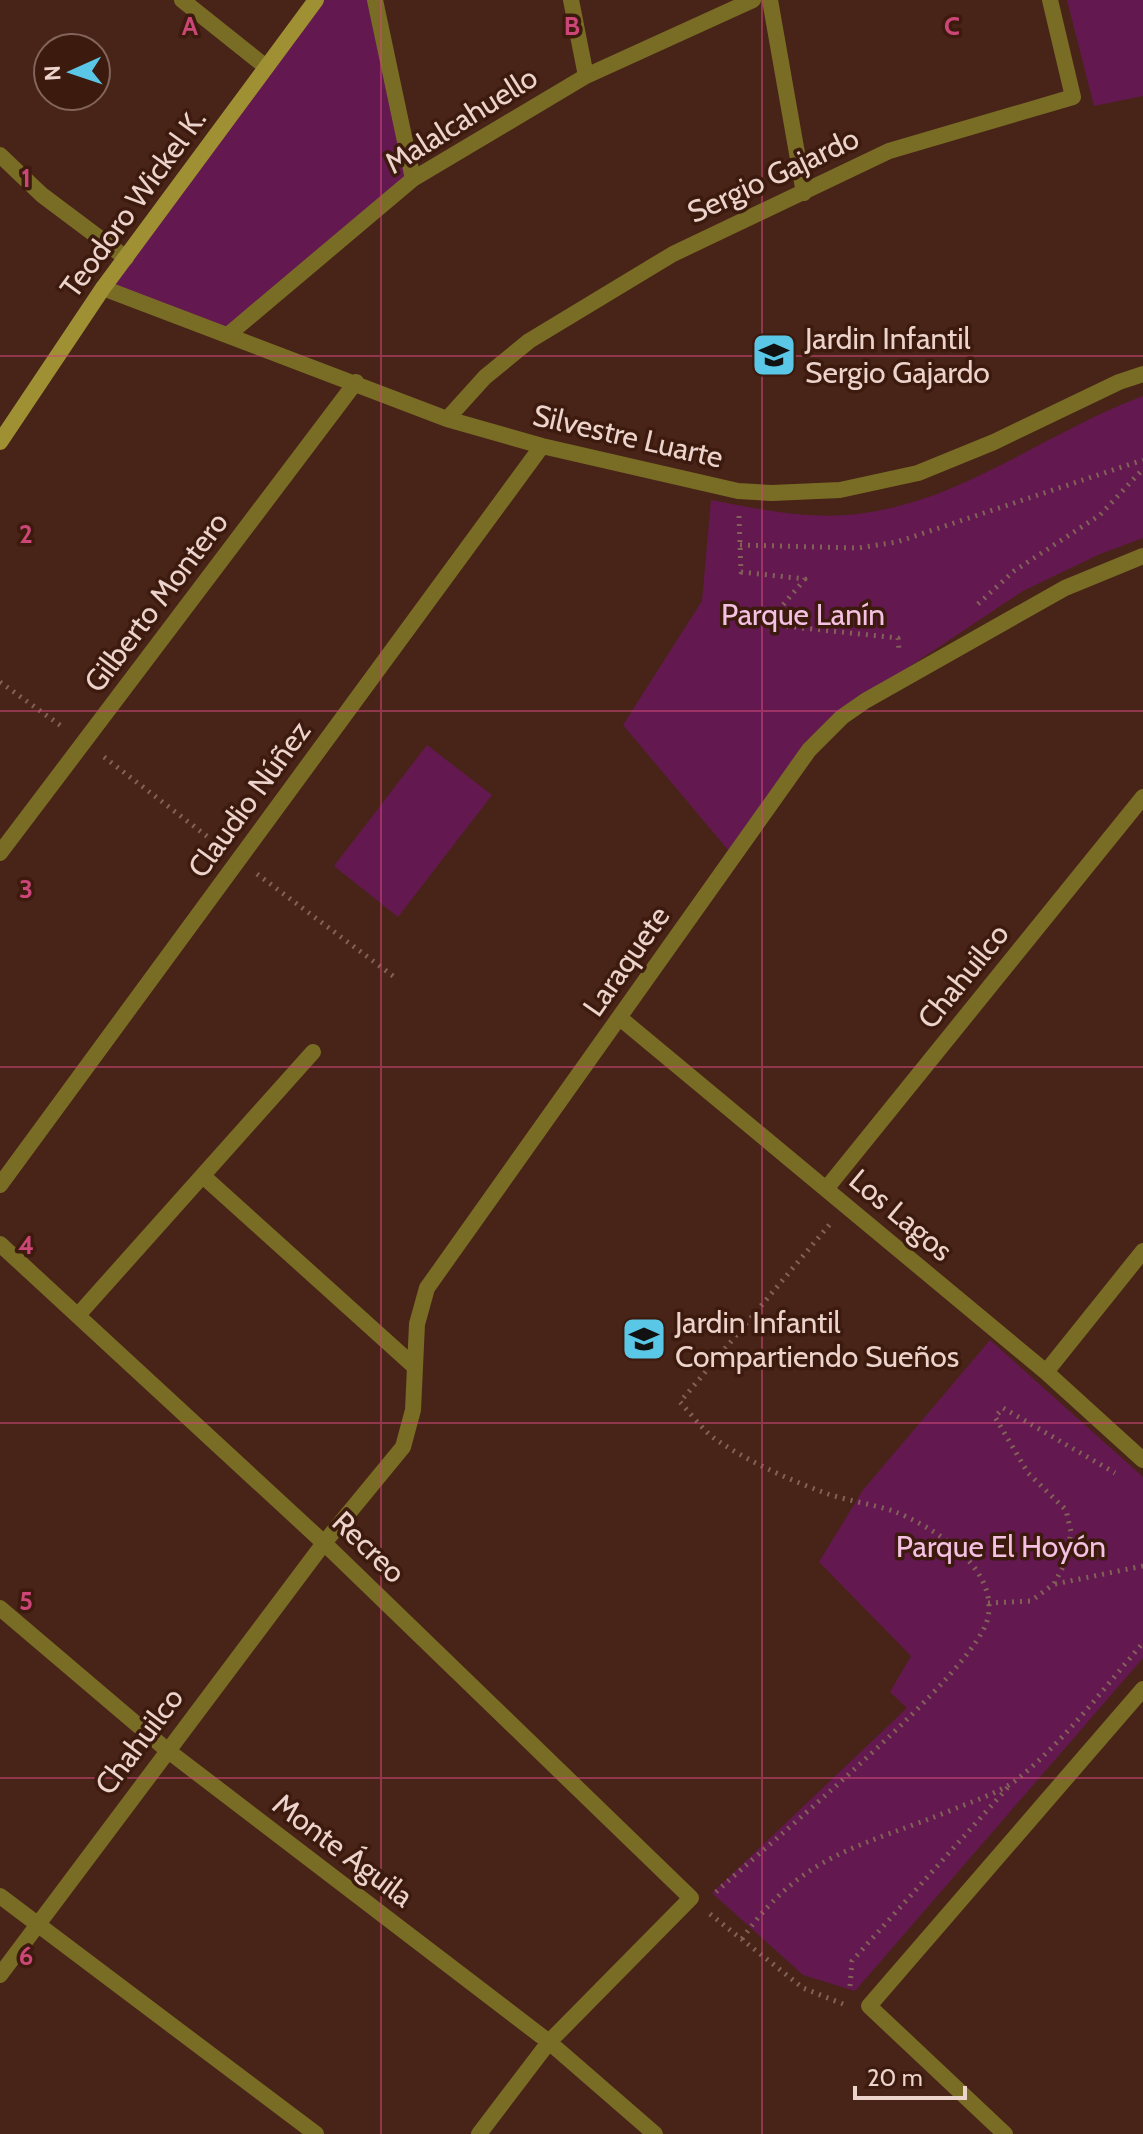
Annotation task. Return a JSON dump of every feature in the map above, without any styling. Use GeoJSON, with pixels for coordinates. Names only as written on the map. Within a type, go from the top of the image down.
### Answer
{"type":"FeatureCollection","features":[{"type":"Feature","properties":{"kind":"street"},"geometry":{"type":"LineString","coordinates":[[182,0],[266,67]]}},
{"type":"Feature","properties":{"kind":"street","name":"Teodoro Wickel K."},"geometry":{"type":"LineString","coordinates":[[0,442],[103,288],[316,0]]}},
{"type":"Feature","properties":{"kind":"street"},"geometry":{"type":"LineString","coordinates":[[375,0],[413,179]]}},
{"type":"Feature","properties":{"kind":"street"},"geometry":{"type":"LineString","coordinates":[[571,0],[586,76]]}},
{"type":"Feature","properties":{"kind":"street","name":"Malalcahuello"},"geometry":{"type":"LineString","coordinates":[[229,334],[413,179],[586,76],[753,0]]}},
{"type":"Feature","properties":{"kind":"street"},"geometry":{"type":"LineString","coordinates":[[770,0],[804,193]]}},
{"type":"Feature","properties":{"kind":"street","name":"Sergio Gajardo"},"geometry":{"type":"LineString","coordinates":[[447,419],[485,377],[529,341],[673,254],[889,151],[1073,97],[1050,0]]}},
{"type":"Feature","properties":{"kind":"street"},"geometry":{"type":"LineString","coordinates":[[0,155],[42,195],[126,258]]}},
{"type":"Feature","properties":{"kind":"street","name":"Silvestre Luarte"},"geometry":{"type":"LineString","coordinates":[[103,288],[447,419],[542,446],[738,491],[829,491],[918,473],[955,460],[1119,382],[1143,374]]}},
{"type":"Feature","properties":{"kind":"street","name":"Gilberto Montero"},"geometry":{"type":"LineString","coordinates":[[0,853],[356,382]]}},
{"type":"Feature","properties":{"kind":"street","name":"Claudio Núñez"},"geometry":{"type":"LineString","coordinates":[[0,1185],[542,446]]}},
{"type":"Feature","properties":{"kind":"street","name":"Laraquete"},"geometry":{"type":"LineString","coordinates":[[324,1543],[403,1447],[413,1410],[417,1324],[427,1288],[809,750],[842,717],[1065,588],[1143,556]]}},
{"type":"Feature","properties":{"kind":"street","name":"Chahuilco"},"geometry":{"type":"LineString","coordinates":[[826,1189],[1143,797]]}},
{"type":"Feature","properties":{"kind":"street","name":"Los Lagos"},"geometry":{"type":"LineString","coordinates":[[620,1018],[1046,1372],[1142,1459]]}},
{"type":"Feature","properties":{"kind":"street"},"geometry":{"type":"LineString","coordinates":[[79,1314],[313,1052]]}},
{"type":"Feature","properties":{"kind":"street"},"geometry":{"type":"LineString","coordinates":[[203,1176],[415,1367]]}},
{"type":"Feature","properties":{"kind":"street","name":"Recreo"},"geometry":{"type":"LineString","coordinates":[[0,1244],[324,1543],[695,1902]]}},
{"type":"Feature","properties":{"kind":"street"},"geometry":{"type":"LineString","coordinates":[[1046,1372],[1143,1251]]}},
{"type":"Feature","properties":{"kind":"street","name":"Chahuilco"},"geometry":{"type":"LineString","coordinates":[[0,1975],[324,1543]]}},
{"type":"Feature","properties":{"kind":"street","name":"Monte Águila"},"geometry":{"type":"LineString","coordinates":[[0,1608],[167,1750],[549,2042],[655,2134]]}},
{"type":"Feature","properties":{"kind":"street"},"geometry":{"type":"LineString","coordinates":[[1005,2134],[861,2005],[1143,1689]]}},
{"type":"Feature","properties":{"kind":"street"},"geometry":{"type":"LineString","coordinates":[[0,1896],[316,2134]]}},
{"type":"Feature","properties":{"kind":"street"},"geometry":{"type":"LineString","coordinates":[[479,2134],[549,2042],[695,1902]]}},
{"type":"Feature","properties":{"kind":"path"},"geometry":{"type":"LineString","coordinates":[[740,545],[858,548],[897,542],[1143,460]]}},
{"type":"Feature","properties":{"kind":"path"},"geometry":{"type":"LineString","coordinates":[[738,491],[741,572],[805,579],[771,619],[774,625],[898,638],[901,644],[894,665],[901,683]]}},
{"type":"Feature","properties":{"kind":"path"},"geometry":{"type":"LineString","coordinates":[[0,682],[397,979]]}},
{"type":"Feature","properties":{"kind":"path"},"geometry":{"type":"LineString","coordinates":[[846,1206],[680,1402],[717,1440],[795,1480],[860,1504],[892,1511],[924,1528],[967,1559],[978,1573],[988,1603],[989,1618],[950,1676],[695,1902],[803,1988],[837,2003],[861,2005],[849,1976],[852,1961],[1013,1782],[1070,1727],[1143,1643]]}},
{"type":"Feature","properties":{"kind":"path"},"geometry":{"type":"LineString","coordinates":[[1054,1584],[1066,1561],[1071,1532],[1066,1510],[1028,1473],[995,1417],[1003,1408],[1124,1478],[1142,1459]]}},
{"type":"Feature","properties":{"kind":"path"},"geometry":{"type":"LineString","coordinates":[[988,1603],[1031,1601],[1054,1584],[1143,1566]]}},
{"type":"Feature","properties":{"kind":"path"},"geometry":{"type":"LineString","coordinates":[[742,1939],[779,1893],[828,1857],[933,1818],[1013,1782]]}},
{"type":"Feature","properties":{"kind":"green space"},"geometry":{"type":"Polygon","coordinates":[[[319,0],[372,0],[410,178],[228,330],[108,287],[319,0]]]}},
{"type":"Feature","properties":{"kind":"green space"},"geometry":{"type":"Polygon","coordinates":[[[1067,0],[1143,0],[1143,96],[1094,106],[1067,0]]]}},
{"type":"Feature","properties":{"kind":"green space","name":"Parque Lanín"},"geometry":{"type":"Polygon","coordinates":[[[1143,396],[1143,538],[1100,554],[1023,591],[853,704],[807,740],[729,851],[623,725],[702,601],[711,500],[821,516],[895,507],[968,481],[1143,396]]]}},
{"type":"Feature","properties":{"kind":"green space"},"geometry":{"type":"Polygon","coordinates":[[[427,745],[492,795],[398,917],[334,866],[427,745]]]}},
{"type":"Feature","properties":{"kind":"green space","name":"Parque El Hoyón"},"geometry":{"type":"Polygon","coordinates":[[[990,1340],[1143,1477],[1143,1658],[855,1991],[803,1975],[712,1893],[907,1708],[890,1692],[911,1656],[819,1562],[863,1490],[990,1340]]]}},
{"type":"Feature","properties":{"kind":"place","name":"Jardin Infantil Sergio Gajardo"},"geometry":{"type":"Point","coordinates":[774,355]}},
{"type":"Feature","properties":{"kind":"place","name":"Jardin Infantil Compartiendo Sueños"},"geometry":{"type":"Point","coordinates":[644,1339]}}]}
